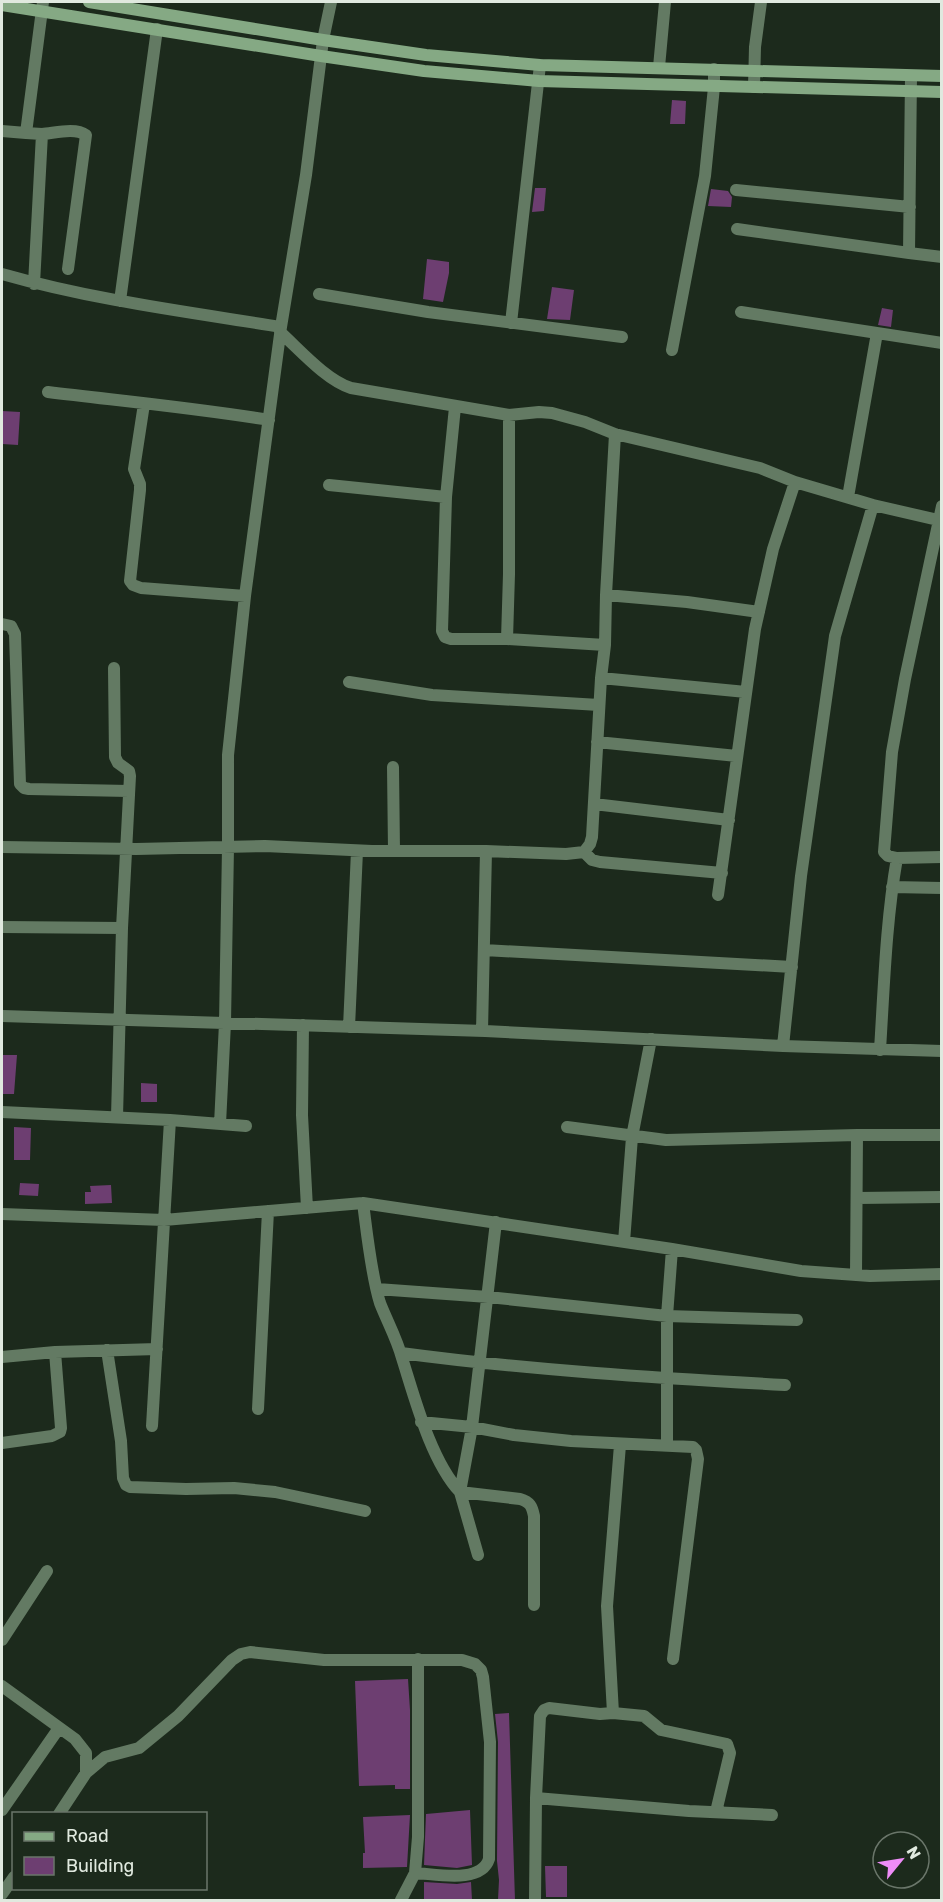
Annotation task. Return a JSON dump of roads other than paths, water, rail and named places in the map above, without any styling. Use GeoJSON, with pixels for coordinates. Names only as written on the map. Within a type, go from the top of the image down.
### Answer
{"type":"FeatureCollection","features":[{"type":"Feature","properties":{"kind":"street"},"geometry":{"type":"LineString","coordinates":[[89,2],[426,55],[540,65],[942,76]]}},
{"type":"Feature","properties":{"kind":"street"},"geometry":{"type":"LineString","coordinates":[[220,1124],[225,1023],[228,755],[245,596],[281,329],[306,175],[323,40],[331,2]]}},
{"type":"Feature","properties":{"kind":"street"},"geometry":{"type":"LineString","coordinates":[[659,67],[665,2]]}},
{"type":"Feature","properties":{"kind":"street"},"geometry":{"type":"LineString","coordinates":[[754,87],[755,47],[761,2]]}},
{"type":"Feature","properties":{"kind":"street"},"geometry":{"type":"LineString","coordinates":[[2,5],[43,6],[157,29],[424,71],[539,81],[942,92]]}},
{"type":"Feature","properties":{"kind":"street"},"geometry":{"type":"LineString","coordinates":[[26,133],[43,6]]}},
{"type":"Feature","properties":{"kind":"street"},"geometry":{"type":"LineString","coordinates":[[120,301],[157,29]]}},
{"type":"Feature","properties":{"kind":"street"},"geometry":{"type":"LineString","coordinates":[[511,323],[540,65]]}},
{"type":"Feature","properties":{"kind":"street"},"geometry":{"type":"LineString","coordinates":[[672,350],[705,176],[714,69]]}},
{"type":"Feature","properties":{"kind":"street"},"geometry":{"type":"LineString","coordinates":[[909,253],[910,76]]}},
{"type":"Feature","properties":{"kind":"street"},"geometry":{"type":"LineString","coordinates":[[2,131],[42,134],[73,131],[86,135],[68,269]]}},
{"type":"Feature","properties":{"kind":"street"},"geometry":{"type":"LineString","coordinates":[[34,284],[42,134]]}},
{"type":"Feature","properties":{"kind":"street"},"geometry":{"type":"LineString","coordinates":[[736,190],[910,207]]}},
{"type":"Feature","properties":{"kind":"street"},"geometry":{"type":"LineString","coordinates":[[737,229],[942,257]]}},
{"type":"Feature","properties":{"kind":"street"},"geometry":{"type":"LineString","coordinates":[[2,274],[34,284],[120,301],[281,329],[320,368],[343,385],[509,415],[552,413],[585,422],[615,434],[760,468],[795,482],[873,505],[939,521]]}},
{"type":"Feature","properties":{"kind":"street"},"geometry":{"type":"LineString","coordinates":[[319,294],[428,312],[622,337]]}},
{"type":"Feature","properties":{"kind":"street"},"geometry":{"type":"LineString","coordinates":[[741,312],[942,343]]}},
{"type":"Feature","properties":{"kind":"street"},"geometry":{"type":"LineString","coordinates":[[848,497],[877,333]]}},
{"type":"Feature","properties":{"kind":"street"},"geometry":{"type":"LineString","coordinates":[[48,392],[206,410],[269,420]]}},
{"type":"Feature","properties":{"kind":"street"},"geometry":{"type":"LineString","coordinates":[[144,404],[134,469],[140,490],[130,581],[141,588],[245,596]]}},
{"type":"Feature","properties":{"kind":"street"},"geometry":{"type":"LineString","coordinates":[[455,407],[446,497],[443,634],[451,639],[507,639],[605,645]]}},
{"type":"Feature","properties":{"kind":"street"},"geometry":{"type":"LineString","coordinates":[[507,639],[509,415]]}},
{"type":"Feature","properties":{"kind":"street"},"geometry":{"type":"LineString","coordinates":[[2,847],[125,849],[265,846],[357,851],[486,851],[566,854],[584,852],[592,837],[605,645],[615,434]]}},
{"type":"Feature","properties":{"kind":"street"},"geometry":{"type":"LineString","coordinates":[[718,895],[759,612],[773,549],[795,482]]}},
{"type":"Feature","properties":{"kind":"street"},"geometry":{"type":"LineString","coordinates":[[328,485],[446,497]]}},
{"type":"Feature","properties":{"kind":"street"},"geometry":{"type":"LineString","coordinates":[[783,1046],[801,876],[835,636],[873,505]]}},
{"type":"Feature","properties":{"kind":"street"},"geometry":{"type":"LineString","coordinates":[[942,506],[892,752],[884,852],[888,856],[897,858],[942,857]]}},
{"type":"Feature","properties":{"kind":"street"},"geometry":{"type":"LineString","coordinates":[[606,595],[687,602],[759,612]]}},
{"type":"Feature","properties":{"kind":"street"},"geometry":{"type":"LineString","coordinates":[[2,624],[11,626],[15,634],[20,784],[29,789],[129,791]]}},
{"type":"Feature","properties":{"kind":"street"},"geometry":{"type":"LineString","coordinates":[[114,669],[115,757],[118,763],[129,771],[117,1117]]}},
{"type":"Feature","properties":{"kind":"street"},"geometry":{"type":"LineString","coordinates":[[601,678],[746,692]]}},
{"type":"Feature","properties":{"kind":"street"},"geometry":{"type":"LineString","coordinates":[[349,682],[432,695],[600,705]]}},
{"type":"Feature","properties":{"kind":"street"},"geometry":{"type":"LineString","coordinates":[[597,742],[737,756]]}},
{"type":"Feature","properties":{"kind":"street"},"geometry":{"type":"LineString","coordinates":[[393,766],[394,851]]}},
{"type":"Feature","properties":{"kind":"street"},"geometry":{"type":"LineString","coordinates":[[594,804],[729,820]]}},
{"type":"Feature","properties":{"kind":"street"},"geometry":{"type":"LineString","coordinates":[[348,1027],[357,851]]}},
{"type":"Feature","properties":{"kind":"street"},"geometry":{"type":"LineString","coordinates":[[482,1031],[486,851]]}},
{"type":"Feature","properties":{"kind":"street"},"geometry":{"type":"LineString","coordinates":[[584,852],[592,860],[600,862],[722,873]]}},
{"type":"Feature","properties":{"kind":"street"},"geometry":{"type":"LineString","coordinates":[[880,1050],[892,887],[897,858]]}},
{"type":"Feature","properties":{"kind":"street"},"geometry":{"type":"LineString","coordinates":[[892,887],[942,888]]}},
{"type":"Feature","properties":{"kind":"street"},"geometry":{"type":"LineString","coordinates":[[2,927],[122,928]]}},
{"type":"Feature","properties":{"kind":"street"},"geometry":{"type":"LineString","coordinates":[[484,950],[792,967]]}},
{"type":"Feature","properties":{"kind":"street"},"geometry":{"type":"LineString","coordinates":[[2,1016],[482,1031],[783,1046],[942,1051]]}},
{"type":"Feature","properties":{"kind":"street"},"geometry":{"type":"LineString","coordinates":[[303,1025],[302,1115],[307,1208]]}},
{"type":"Feature","properties":{"kind":"street"},"geometry":{"type":"LineString","coordinates":[[624,1242],[632,1137],[651,1039]]}},
{"type":"Feature","properties":{"kind":"street"},"geometry":{"type":"LineString","coordinates":[[2,1112],[246,1126]]}},
{"type":"Feature","properties":{"kind":"street"},"geometry":{"type":"LineString","coordinates":[[152,1426],[170,1120]]}},
{"type":"Feature","properties":{"kind":"street"},"geometry":{"type":"LineString","coordinates":[[567,1127],[666,1140],[942,1135]]}},
{"type":"Feature","properties":{"kind":"street"},"geometry":{"type":"LineString","coordinates":[[856,1275],[857,1135]]}},
{"type":"Feature","properties":{"kind":"street"},"geometry":{"type":"LineString","coordinates":[[857,1198],[942,1197]]}},
{"type":"Feature","properties":{"kind":"street"},"geometry":{"type":"LineString","coordinates":[[363,1203],[380,1301],[401,1353],[422,1422],[444,1470],[460,1492],[520,1499],[532,1506],[534,1605]]}},
{"type":"Feature","properties":{"kind":"street"},"geometry":{"type":"LineString","coordinates":[[2,1214],[164,1220],[363,1203],[672,1249],[801,1271],[856,1275],[942,1275]]}},
{"type":"Feature","properties":{"kind":"street"},"geometry":{"type":"LineString","coordinates":[[258,1409],[268,1210]]}},
{"type":"Feature","properties":{"kind":"street"},"geometry":{"type":"LineString","coordinates":[[478,1555],[460,1492],[472,1427],[496,1222]]}},
{"type":"Feature","properties":{"kind":"street"},"geometry":{"type":"LineString","coordinates":[[667,1445],[667,1316],[672,1249]]}},
{"type":"Feature","properties":{"kind":"street"},"geometry":{"type":"LineString","coordinates":[[377,1289],[488,1297],[667,1316],[797,1320]]}},
{"type":"Feature","properties":{"kind":"street"},"geometry":{"type":"LineString","coordinates":[[2,1357],[55,1352],[157,1348]]}},
{"type":"Feature","properties":{"kind":"street"},"geometry":{"type":"LineString","coordinates":[[107,1350],[121,1441],[123,1479],[126,1485],[130,1487],[234,1488],[267,1491],[365,1511]]}},
{"type":"Feature","properties":{"kind":"street"},"geometry":{"type":"LineString","coordinates":[[2,1443],[52,1436],[60,1432],[55,1352]]}},
{"type":"Feature","properties":{"kind":"street"},"geometry":{"type":"LineString","coordinates":[[401,1353],[478,1364],[667,1379],[785,1385]]}},
{"type":"Feature","properties":{"kind":"street"},"geometry":{"type":"LineString","coordinates":[[422,1422],[472,1427],[514,1435],[620,1445],[693,1447],[698,1459],[673,1659]]}},
{"type":"Feature","properties":{"kind":"street"},"geometry":{"type":"LineString","coordinates":[[613,1713],[607,1606],[620,1445]]}},
{"type":"Feature","properties":{"kind":"street"},"geometry":{"type":"LineString","coordinates":[[2,1640],[47,1571]]}},
{"type":"Feature","properties":{"kind":"street"},"geometry":{"type":"LineString","coordinates":[[60,1812],[86,1773],[105,1757],[139,1748],[178,1716],[225,1667],[241,1654],[256,1652],[324,1660],[462,1660],[475,1664],[481,1670],[490,1742],[489,1859],[487,1867],[480,1872],[466,1876],[415,1873]]}},
{"type":"Feature","properties":{"kind":"street"},"geometry":{"type":"LineString","coordinates":[[401,1900],[415,1873],[418,1837],[418,1659]]}},
{"type":"Feature","properties":{"kind":"street"},"geometry":{"type":"LineString","coordinates":[[2,1686],[82,1747],[86,1753],[86,1773]]}},
{"type":"Feature","properties":{"kind":"street"},"geometry":{"type":"LineString","coordinates":[[536,1900],[536,1798],[540,1716],[547,1708],[644,1716],[661,1730],[725,1742],[728,1744],[730,1753],[716,1812]]}},
{"type":"Feature","properties":{"kind":"street"},"geometry":{"type":"LineString","coordinates":[[2,1810],[59,1728]]}},
{"type":"Feature","properties":{"kind":"street"},"geometry":{"type":"LineString","coordinates":[[536,1798],[772,1815]]}},
{"type":"Feature","properties":{"kind":"street"},"geometry":{"type":"LineString","coordinates":[[2,1894],[12,1880]]}}]}
